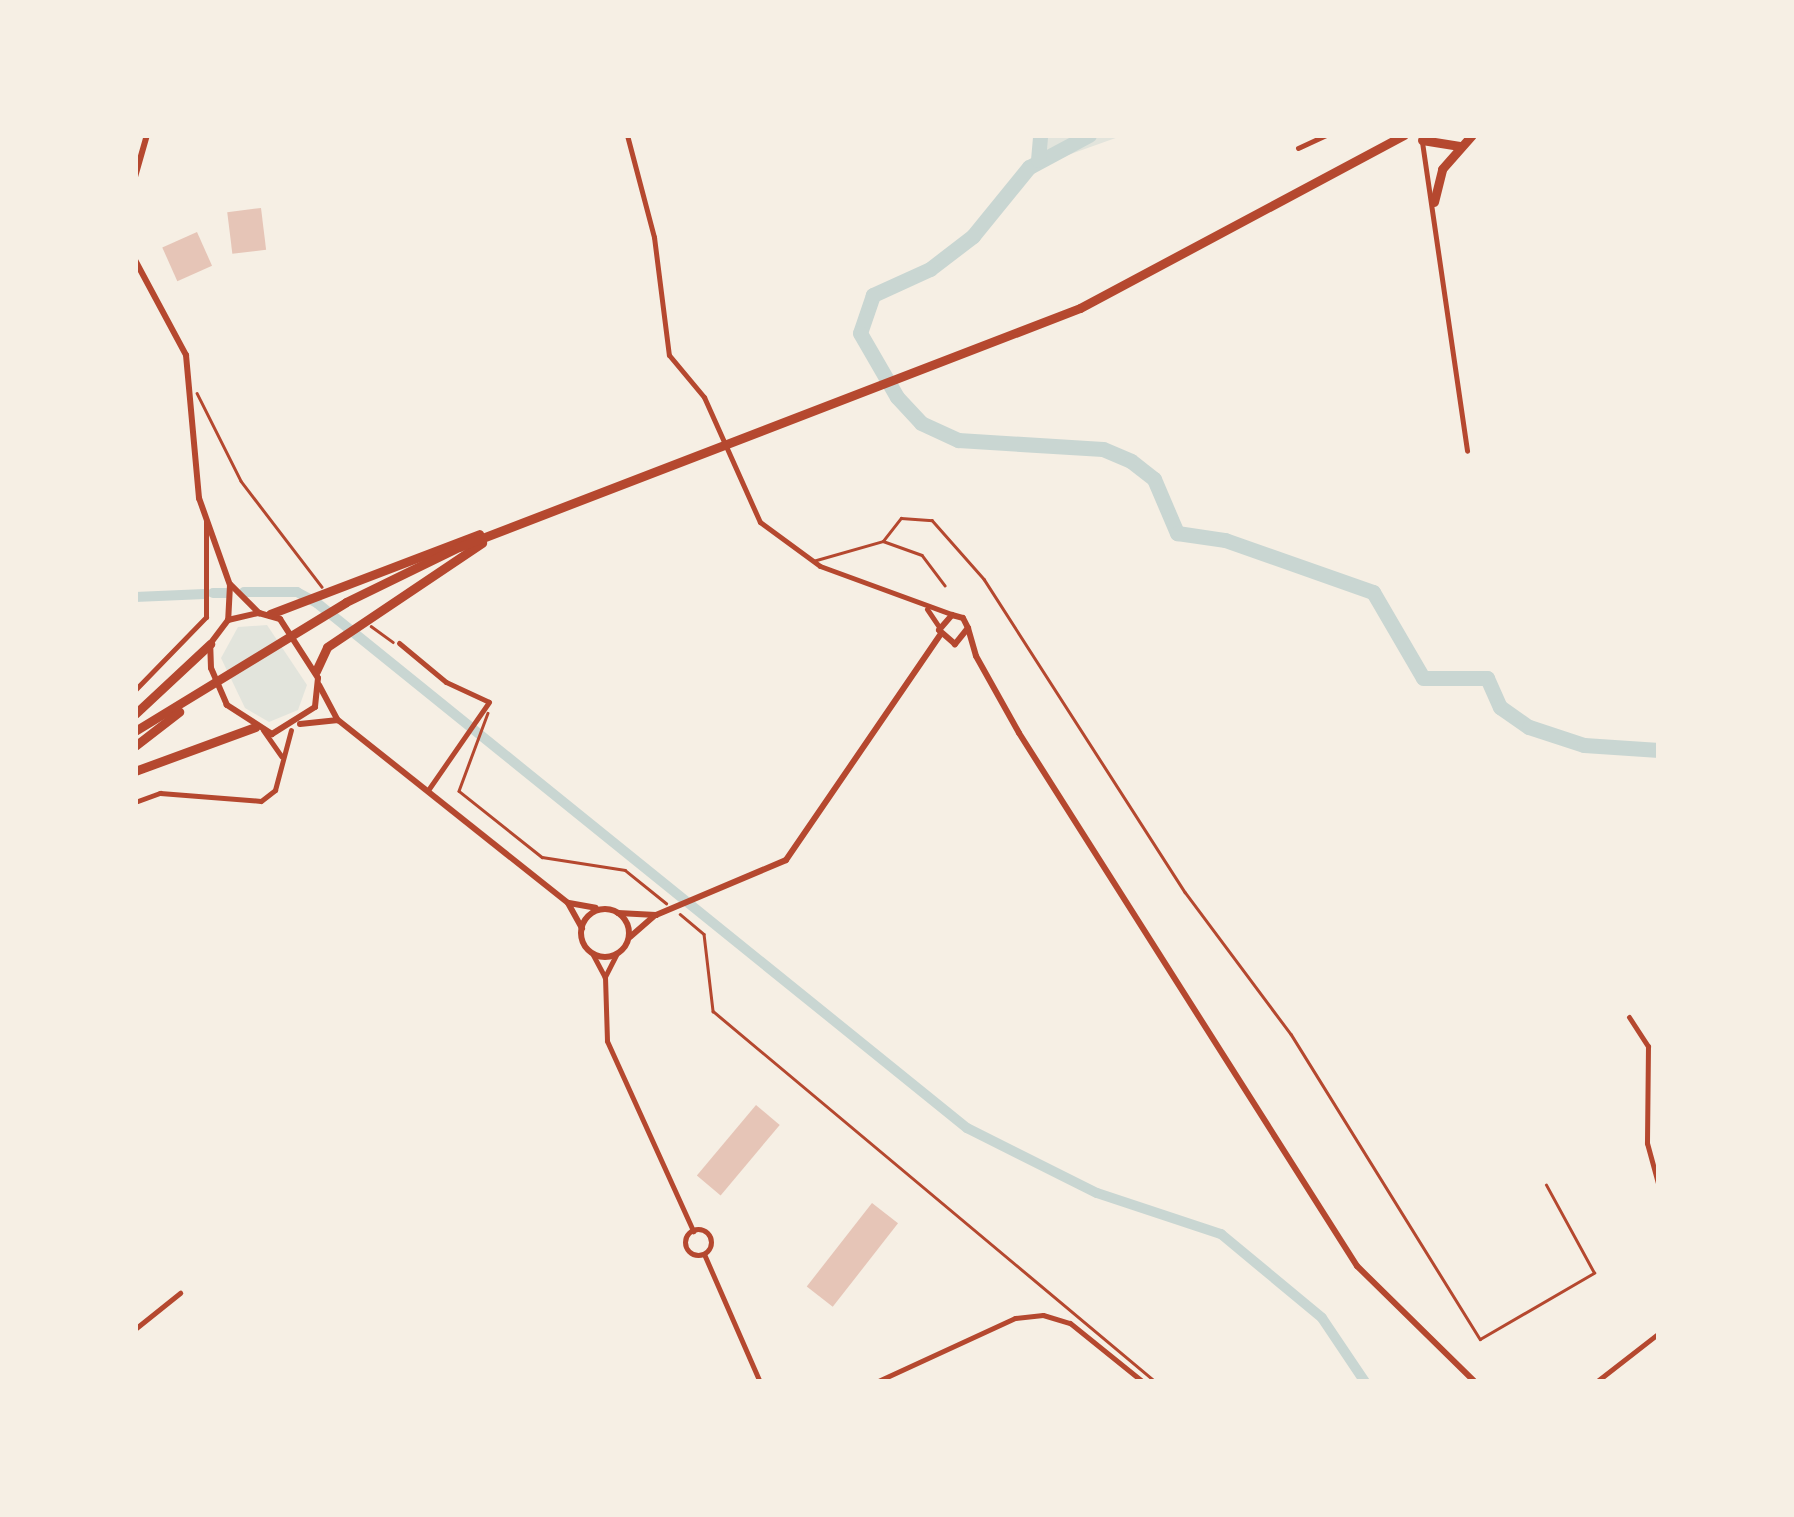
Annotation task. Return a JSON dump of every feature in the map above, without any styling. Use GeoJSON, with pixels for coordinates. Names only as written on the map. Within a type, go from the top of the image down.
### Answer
{"type":"FeatureCollection","features":[{"type":"Feature","properties":{"kind":"highway"},"geometry":{"type":"LineString","coordinates":[[1434,202],[1460,146],[1472,135]]}},
{"type":"Feature","properties":{"kind":"highway"},"geometry":{"type":"LineString","coordinates":[[264,614],[291,608],[926,370],[1080,308],[1401,137]]}},
{"type":"Feature","properties":{"kind":"highway"},"geometry":{"type":"LineString","coordinates":[[1422,138],[1460,146]]}},
{"type":"Feature","properties":{"kind":"highway"},"geometry":{"type":"LineString","coordinates":[[135,731],[346,602],[520,522]]}},
{"type":"Feature","properties":{"kind":"highway"},"geometry":{"type":"LineString","coordinates":[[316,671],[336,640],[362,620],[520,522]]}},
{"type":"Feature","properties":{"kind":"highway"},"geometry":{"type":"LineString","coordinates":[[135,714],[210,644]]}},
{"type":"Feature","properties":{"kind":"highway"},"geometry":{"type":"LineString","coordinates":[[135,746],[204,692]]}},
{"type":"Feature","properties":{"kind":"highway"},"geometry":{"type":"LineString","coordinates":[[135,771],[259,729]]}},
{"type":"Feature","properties":{"kind":"street"},"geometry":{"type":"LineString","coordinates":[[135,177],[147,135]]}},
{"type":"Feature","properties":{"kind":"street"},"geometry":{"type":"LineString","coordinates":[[627,135],[654,237],[662,337],[718,430],[760,522],[812,561],[927,609],[952,615],[968,628],[976,656],[1358,1266],[1475,1382]]}},
{"type":"Feature","properties":{"kind":"street"},"geometry":{"type":"LineString","coordinates":[[1298,148],[1326,135]]}},
{"type":"Feature","properties":{"kind":"street"},"geometry":{"type":"LineString","coordinates":[[1422,138],[1467,451]]}},
{"type":"Feature","properties":{"kind":"street"},"geometry":{"type":"LineString","coordinates":[[135,260],[180,336],[206,519],[206,617],[135,690]]}},
{"type":"Feature","properties":{"kind":"street"},"geometry":{"type":"LineString","coordinates":[[206,519],[230,584],[228,620],[210,644],[227,705],[259,729],[281,756]]}},
{"type":"Feature","properties":{"kind":"street"},"geometry":{"type":"LineString","coordinates":[[230,584],[264,614],[316,671],[318,686],[338,720],[568,902],[606,977]]}},
{"type":"Feature","properties":{"kind":"street"},"geometry":{"type":"LineString","coordinates":[[927,609],[940,631],[976,656]]}},
{"type":"Feature","properties":{"kind":"street"},"geometry":{"type":"LineString","coordinates":[[228,620],[264,614]]}},
{"type":"Feature","properties":{"kind":"street"},"geometry":{"type":"LineString","coordinates":[[704,1254],[686,1248],[693,1231],[607,1041],[606,977],[628,939],[656,914],[718,892],[786,860],[811,833],[930,656],[940,631],[952,615]]}},
{"type":"Feature","properties":{"kind":"street"},"geometry":{"type":"LineString","coordinates":[[930,656],[954,643],[968,628]]}},
{"type":"Feature","properties":{"kind":"street"},"geometry":{"type":"LineString","coordinates":[[397,644],[446,682],[486,697],[489,714],[428,790]]}},
{"type":"Feature","properties":{"kind":"street"},"geometry":{"type":"LineString","coordinates":[[135,802],[160,793],[261,801],[275,790],[281,756],[318,686]]}},
{"type":"Feature","properties":{"kind":"street"},"geometry":{"type":"LineString","coordinates":[[259,729],[338,720]]}},
{"type":"Feature","properties":{"kind":"street"},"geometry":{"type":"LineString","coordinates":[[568,902],[618,912],[656,914]]}},
{"type":"Feature","properties":{"kind":"street"},"geometry":{"type":"LineString","coordinates":[[582,928],[600,909]]}},
{"type":"Feature","properties":{"kind":"street"},"geometry":{"type":"LineString","coordinates":[[618,912],[628,939]]}},
{"type":"Feature","properties":{"kind":"street"},"geometry":{"type":"LineString","coordinates":[[592,952],[617,953]]}},
{"type":"Feature","properties":{"kind":"street"},"geometry":{"type":"LineString","coordinates":[[1629,1017],[1648,1046],[1647,1143],[1659,1187]]}},
{"type":"Feature","properties":{"kind":"street"},"geometry":{"type":"LineString","coordinates":[[693,1231],[710,1236],[704,1254],[760,1382]]}},
{"type":"Feature","properties":{"kind":"street"},"geometry":{"type":"LineString","coordinates":[[135,1328],[180,1293]]}},
{"type":"Feature","properties":{"kind":"street"},"geometry":{"type":"LineString","coordinates":[[876,1382],[1016,1318],[1043,1315],[1070,1324],[1143,1382]]}},
{"type":"Feature","properties":{"kind":"street"},"geometry":{"type":"LineString","coordinates":[[1596,1382],[1659,1333]]}},
{"type":"Feature","properties":{"kind":"lane"},"geometry":{"type":"LineString","coordinates":[[883,541],[901,518],[932,520],[984,579],[1185,892],[1291,1034],[1480,1339],[1594,1272],[1546,1185]]}},
{"type":"Feature","properties":{"kind":"lane"},"geometry":{"type":"LineString","coordinates":[[812,561],[883,541],[922,555],[945,586]]}},
{"type":"Feature","properties":{"kind":"path"},"geometry":{"type":"LineString","coordinates":[[189,379],[241,480],[332,590]]}},
{"type":"Feature","properties":{"kind":"path"},"geometry":{"type":"LineString","coordinates":[[362,620],[397,644]]}},
{"type":"Feature","properties":{"kind":"path"},"geometry":{"type":"LineString","coordinates":[[485,702],[489,714],[469,739],[459,791],[542,857],[624,870],[704,934],[713,1011],[1156,1382]]}},
{"type":"Feature","properties":{"kind":"shaded area"},"geometry":{"type":"Polygon","coordinates":[[[1040,135],[1124,135],[1040,165],[1040,135]]]}},
{"type":"Feature","properties":{"kind":"shaded area"},"geometry":{"type":"Polygon","coordinates":[[[267,625],[307,685],[298,710],[269,722],[245,708],[221,658],[238,627],[267,625]]]}},
{"type":"Feature","properties":{"kind":"building"},"geometry":{"type":"Polygon","coordinates":[[[261,208],[266,250],[232,254],[227,212],[261,208]]]}},
{"type":"Feature","properties":{"kind":"building"},"geometry":{"type":"Polygon","coordinates":[[[197,232],[212,266],[177,281],[162,247],[197,232]]]}},
{"type":"Feature","properties":{"kind":"building"},"geometry":{"type":"Polygon","coordinates":[[[756,1105],[780,1125],[721,1195],[697,1175],[756,1105]]]}},
{"type":"Feature","properties":{"kind":"building"},"geometry":{"type":"Polygon","coordinates":[[[872,1203],[898,1223],[833,1307],[807,1287],[872,1203]]]}},
{"type":"Feature","properties":{"kind":"waterway"},"geometry":{"type":"LineString","coordinates":[[1038,160],[1040,135]]}},
{"type":"Feature","properties":{"kind":"waterway"},"geometry":{"type":"LineString","coordinates":[[1089,135],[1029,167],[973,236],[930,269],[873,295],[860,333],[897,397],[921,423],[958,440],[1103,449],[1131,461],[1154,479],[1177,533],[1225,540],[1373,592],[1423,678],[1487,678],[1500,707],[1529,727],[1584,745],[1659,750]]}},
{"type":"Feature","properties":{"kind":"waterway"},"geometry":{"type":"LineString","coordinates":[[244,592],[297,592],[317,603],[967,1128],[1097,1193],[1221,1234],[1322,1318],[1365,1382]]}},
{"type":"Feature","properties":{"kind":"waterway"},"geometry":{"type":"LineString","coordinates":[[213,593],[226,593]]}},
{"type":"Feature","properties":{"kind":"waterway"},"geometry":{"type":"LineString","coordinates":[[135,597],[205,594]]}}]}
